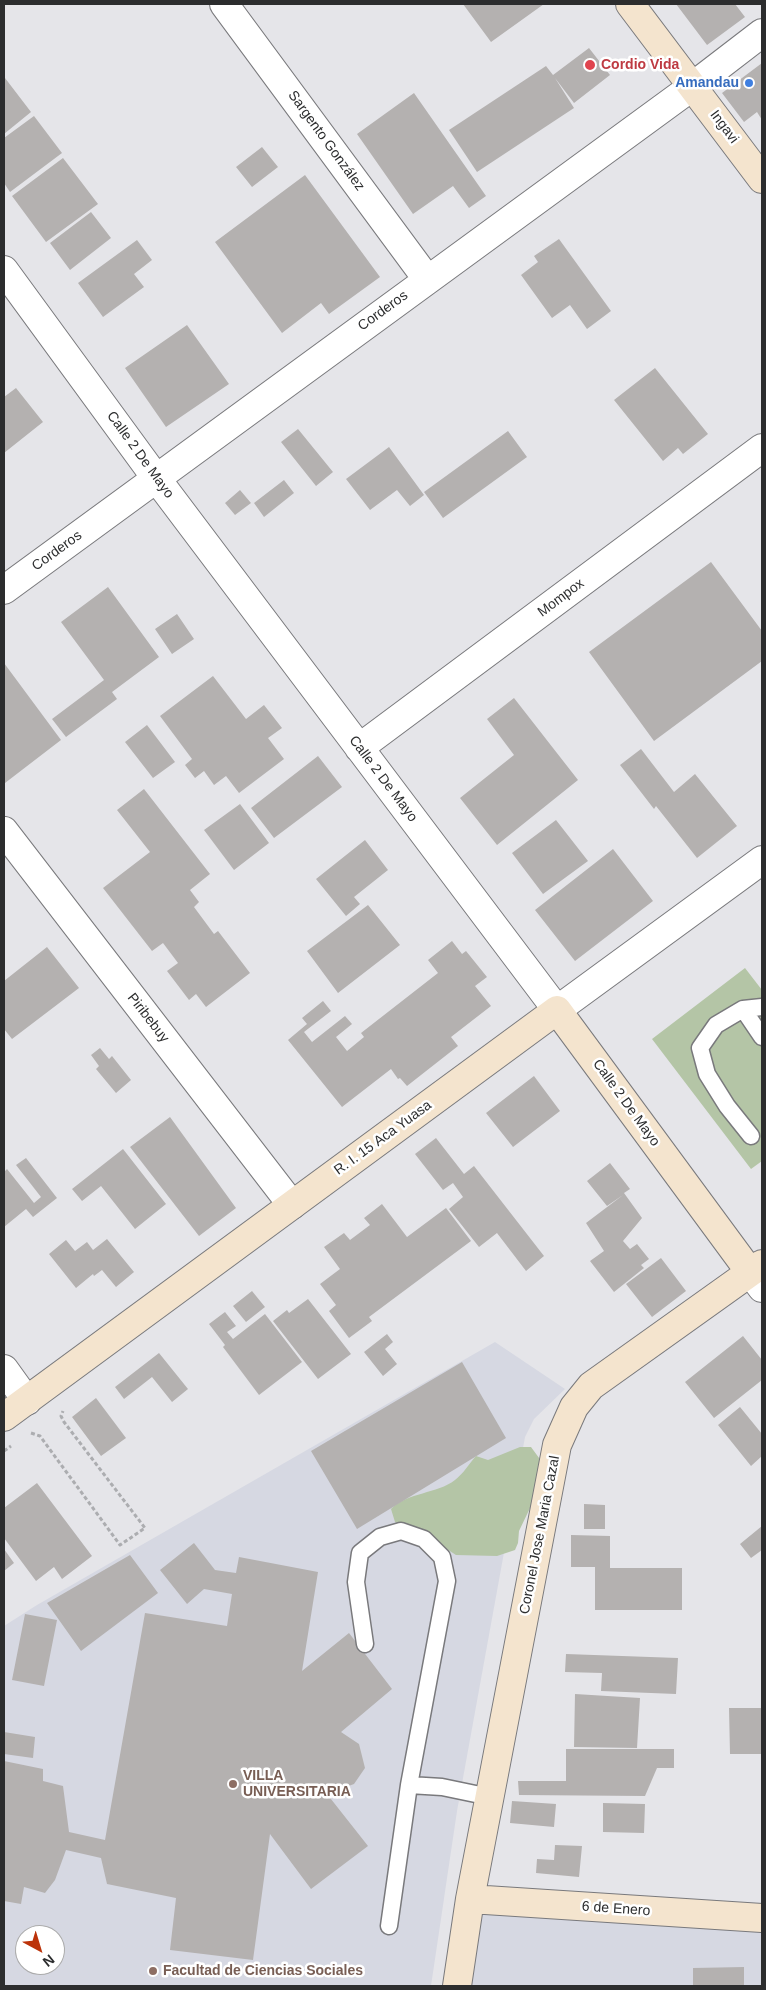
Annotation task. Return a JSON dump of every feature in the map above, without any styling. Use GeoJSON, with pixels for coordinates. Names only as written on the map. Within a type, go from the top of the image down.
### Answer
{"type":"FeatureCollection","features":[{"type":"Feature","properties":{"kind":"street","name":"Sargento González"},"geometry":{"type":"LineString","coordinates":[[224,4],[427,279]]}},
{"type":"Feature","properties":{"kind":"street","name":"Ingavi"},"geometry":{"type":"LineString","coordinates":[[630,4],[762,179]]}},
{"type":"Feature","properties":{"kind":"street","name":"Corderos"},"geometry":{"type":"LineString","coordinates":[[4,590],[693,86],[762,33]]}},
{"type":"Feature","properties":{"kind":"street","name":"Calle 2 De Mayo"},"geometry":{"type":"LineString","coordinates":[[4,270],[156,478],[758,1275]]}},
{"type":"Feature","properties":{"kind":"street","name":"Mompox"},"geometry":{"type":"LineString","coordinates":[[359,748],[762,448]]}},
{"type":"Feature","properties":{"kind":"street","name":"Piribebuy"},"geometry":{"type":"LineString","coordinates":[[4,832],[292,1205]]}},
{"type":"Feature","properties":{"kind":"street","name":"R. I. 15 Aca Yuasa"},"geometry":{"type":"LineString","coordinates":[[4,1418],[762,860]]}},
{"type":"Feature","properties":{"kind":"street","name":"Coronel Jose Maria Cazal"},"geometry":{"type":"LineString","coordinates":[[457,1986],[470,1900],[557,1445],[574,1407],[591,1386],[758,1275]]}},
{"type":"Feature","properties":{"kind":"street"},"geometry":{"type":"LineString","coordinates":[[4,1369],[27,1401]]}},
{"type":"Feature","properties":{"kind":"street","name":"6 de Enero"},"geometry":{"type":"LineString","coordinates":[[470,1900],[762,1918]]}},
{"type":"Feature","properties":{"kind":"lane"},"geometry":{"type":"LineString","coordinates":[[752,1136],[726,1106],[707,1074],[700,1048],[716,1025],[743,1009],[762,1006]]}},
{"type":"Feature","properties":{"kind":"lane"},"geometry":{"type":"LineString","coordinates":[[743,1009],[762,1037]]}},
{"type":"Feature","properties":{"kind":"lane"},"geometry":{"type":"LineString","coordinates":[[365,1644],[356,1582],[360,1553],[380,1536],[401,1531],[424,1539],[442,1557],[447,1581],[410,1785],[389,1926]]}},
{"type":"Feature","properties":{"kind":"lane"},"geometry":{"type":"LineString","coordinates":[[410,1785],[442,1787],[490,1796]]}},
{"type":"Feature","properties":{"kind":"path"},"geometry":{"type":"LineString","coordinates":[[28,1434],[34,1433],[40,1436],[120,1545],[146,1528],[64,1422],[61,1412],[69,1406]]}},
{"type":"Feature","properties":{"kind":"path"},"geometry":{"type":"LineString","coordinates":[[4,1451],[16,1443]]}},
{"type":"Feature","properties":{"kind":"shaded area","name":"VILLA UNIVERSITARIA"},"geometry":{"type":"Polygon","coordinates":[[[495,1342],[565,1389],[534,1419],[525,1437],[457,1811],[431,1986],[4,1986],[4,1626],[37,1605],[495,1342]]]}},
{"type":"Feature","properties":{"kind":"shaded area"},"geometry":{"type":"Polygon","coordinates":[[[479,1902],[762,1908],[762,1986],[466,1986],[479,1902]]]}},
{"type":"Feature","properties":{"kind":"green space"},"geometry":{"type":"Polygon","coordinates":[[[745,968],[762,990],[762,1161],[751,1169],[652,1039],[745,968]]]}},
{"type":"Feature","properties":{"kind":"green space"},"geometry":{"type":"Polygon","coordinates":[[[520,1447],[531,1447],[542,1462],[536,1501],[531,1506],[519,1531],[515,1550],[497,1556],[456,1555],[439,1544],[395,1522],[391,1509],[398,1503],[448,1485],[461,1475],[476,1456],[488,1460],[520,1447]]]}},
{"type":"Feature","properties":{"kind":"building"},"geometry":{"type":"Polygon","coordinates":[[[463,4],[544,4],[491,42],[463,4]]]}},
{"type":"Feature","properties":{"kind":"building"},"geometry":{"type":"Polygon","coordinates":[[[676,4],[735,4],[745,17],[707,45],[676,4]]]}},
{"type":"Feature","properties":{"kind":"building"},"geometry":{"type":"Polygon","coordinates":[[[589,48],[610,75],[574,103],[555,78],[574,108],[477,172],[449,130],[546,66],[553,75],[589,48]]]}},
{"type":"Feature","properties":{"kind":"building","name":"Amandau"},"geometry":{"type":"Polygon","coordinates":[[[762,63],[762,120],[757,112],[744,122],[722,93],[762,63]]]}},
{"type":"Feature","properties":{"kind":"building"},"geometry":{"type":"Polygon","coordinates":[[[4,79],[31,112],[4,134],[4,79]]]}},
{"type":"Feature","properties":{"kind":"building"},"geometry":{"type":"Polygon","coordinates":[[[414,93],[486,196],[469,208],[453,186],[413,214],[357,134],[414,93]]]}},
{"type":"Feature","properties":{"kind":"building"},"geometry":{"type":"Polygon","coordinates":[[[34,116],[62,153],[10,192],[4,183],[4,138],[34,116]]]}},
{"type":"Feature","properties":{"kind":"building"},"geometry":{"type":"Polygon","coordinates":[[[262,147],[278,167],[252,187],[236,167],[262,147]]]}},
{"type":"Feature","properties":{"kind":"building"},"geometry":{"type":"Polygon","coordinates":[[[63,158],[98,204],[46,242],[12,196],[63,158]]]}},
{"type":"Feature","properties":{"kind":"building"},"geometry":{"type":"Polygon","coordinates":[[[305,175],[380,277],[329,314],[321,303],[282,333],[215,242],[305,175]]]}},
{"type":"Feature","properties":{"kind":"building"},"geometry":{"type":"Polygon","coordinates":[[[91,212],[111,238],[70,270],[50,243],[91,212]]]}},
{"type":"Feature","properties":{"kind":"building"},"geometry":{"type":"Polygon","coordinates":[[[559,239],[611,311],[587,329],[570,305],[552,318],[521,275],[538,262],[534,256],[559,239]]]}},
{"type":"Feature","properties":{"kind":"building"},"geometry":{"type":"Polygon","coordinates":[[[137,240],[152,260],[134,274],[144,287],[103,317],[78,283],[137,240]]]}},
{"type":"Feature","properties":{"kind":"building"},"geometry":{"type":"Polygon","coordinates":[[[187,325],[229,384],[166,427],[125,368],[187,325]]]}},
{"type":"Feature","properties":{"kind":"building"},"geometry":{"type":"Polygon","coordinates":[[[655,368],[708,434],[683,454],[678,448],[663,461],[614,400],[655,368]]]}},
{"type":"Feature","properties":{"kind":"building"},"geometry":{"type":"Polygon","coordinates":[[[16,388],[43,422],[4,453],[4,397],[16,388]]]}},
{"type":"Feature","properties":{"kind":"building"},"geometry":{"type":"Polygon","coordinates":[[[298,429],[333,472],[316,486],[281,442],[298,429]]]}},
{"type":"Feature","properties":{"kind":"building"},"geometry":{"type":"Polygon","coordinates":[[[508,431],[527,457],[443,518],[424,492],[508,431]]]}},
{"type":"Feature","properties":{"kind":"building"},"geometry":{"type":"Polygon","coordinates":[[[389,447],[424,495],[410,506],[397,490],[370,510],[346,479],[389,447]]]}},
{"type":"Feature","properties":{"kind":"building"},"geometry":{"type":"Polygon","coordinates":[[[284,480],[294,493],[264,517],[254,503],[284,480]]]}},
{"type":"Feature","properties":{"kind":"building"},"geometry":{"type":"Polygon","coordinates":[[[240,490],[251,503],[235,515],[225,503],[240,490]]]}},
{"type":"Feature","properties":{"kind":"building"},"geometry":{"type":"Polygon","coordinates":[[[711,562],[762,631],[762,661],[654,741],[589,652],[711,562]]]}},
{"type":"Feature","properties":{"kind":"building"},"geometry":{"type":"Polygon","coordinates":[[[108,587],[159,657],[112,692],[117,699],[66,737],[52,719],[104,680],[61,622],[108,587]]]}},
{"type":"Feature","properties":{"kind":"building"},"geometry":{"type":"Polygon","coordinates":[[[177,614],[194,639],[172,654],[155,629],[177,614]]]}},
{"type":"Feature","properties":{"kind":"building"},"geometry":{"type":"Polygon","coordinates":[[[4,663],[61,740],[5,783],[4,782],[4,663]]]}},
{"type":"Feature","properties":{"kind":"building"},"geometry":{"type":"Polygon","coordinates":[[[213,676],[246,719],[264,705],[282,728],[268,738],[284,759],[239,793],[226,776],[214,785],[204,771],[195,778],[185,765],[192,759],[160,716],[213,676]]]}},
{"type":"Feature","properties":{"kind":"building"},"geometry":{"type":"Polygon","coordinates":[[[514,698],[578,780],[497,845],[460,798],[514,755],[487,719],[514,698]]]}},
{"type":"Feature","properties":{"kind":"building"},"geometry":{"type":"Polygon","coordinates":[[[147,725],[175,762],[153,778],[125,742],[147,725]]]}},
{"type":"Feature","properties":{"kind":"building"},"geometry":{"type":"Polygon","coordinates":[[[641,749],[674,792],[695,774],[737,826],[697,858],[656,806],[654,809],[620,765],[641,749]]]}},
{"type":"Feature","properties":{"kind":"building"},"geometry":{"type":"Polygon","coordinates":[[[318,756],[342,787],[274,838],[251,808],[318,756]]]}},
{"type":"Feature","properties":{"kind":"building"},"geometry":{"type":"Polygon","coordinates":[[[144,789],[210,874],[190,890],[199,902],[194,907],[214,934],[218,931],[250,973],[206,1007],[196,994],[189,1000],[167,971],[178,963],[163,943],[152,951],[103,888],[150,852],[117,810],[144,789]]]}},
{"type":"Feature","properties":{"kind":"building"},"geometry":{"type":"Polygon","coordinates":[[[240,804],[269,843],[234,870],[204,830],[240,804]]]}},
{"type":"Feature","properties":{"kind":"building"},"geometry":{"type":"Polygon","coordinates":[[[556,820],[588,861],[543,894],[512,853],[556,820]]]}},
{"type":"Feature","properties":{"kind":"building"},"geometry":{"type":"Polygon","coordinates":[[[365,840],[388,870],[354,897],[360,904],[346,916],[316,879],[365,840]]]}},
{"type":"Feature","properties":{"kind":"building"},"geometry":{"type":"Polygon","coordinates":[[[613,849],[653,901],[575,961],[535,910],[613,849]]]}},
{"type":"Feature","properties":{"kind":"building"},"geometry":{"type":"Polygon","coordinates":[[[368,905],[400,945],[338,993],[307,951],[368,905]]]}},
{"type":"Feature","properties":{"kind":"building"},"geometry":{"type":"Polygon","coordinates":[[[452,941],[462,954],[466,951],[487,977],[475,986],[491,1006],[451,1037],[458,1046],[407,1086],[400,1078],[398,1079],[391,1069],[342,1107],[288,1040],[307,1024],[302,1018],[323,1001],[331,1011],[304,1032],[312,1042],[345,1016],[352,1024],[336,1037],[347,1051],[364,1037],[361,1033],[438,973],[428,960],[452,941]]]}},
{"type":"Feature","properties":{"kind":"building"},"geometry":{"type":"Polygon","coordinates":[[[47,947],[79,988],[12,1039],[4,1029],[4,981],[47,947]]]}},
{"type":"Feature","properties":{"kind":"building"},"geometry":{"type":"Polygon","coordinates":[[[100,1048],[109,1059],[112,1056],[131,1080],[116,1093],[96,1069],[99,1066],[91,1055],[100,1048]]]}},
{"type":"Feature","properties":{"kind":"building"},"geometry":{"type":"Polygon","coordinates":[[[534,1076],[560,1111],[513,1147],[486,1113],[534,1076]]]}},
{"type":"Feature","properties":{"kind":"building"},"geometry":{"type":"Polygon","coordinates":[[[170,1117],[236,1208],[199,1236],[130,1147],[170,1117]]]}},
{"type":"Feature","properties":{"kind":"building"},"geometry":{"type":"Polygon","coordinates":[[[436,1138],[464,1174],[474,1166],[544,1256],[526,1271],[497,1233],[479,1247],[449,1209],[463,1197],[453,1183],[443,1190],[415,1154],[436,1138]]]}},
{"type":"Feature","properties":{"kind":"building"},"geometry":{"type":"Polygon","coordinates":[[[123,1149],[166,1204],[135,1229],[101,1186],[82,1201],[72,1189],[123,1149]]]}},
{"type":"Feature","properties":{"kind":"building"},"geometry":{"type":"Polygon","coordinates":[[[26,1158],[57,1198],[33,1217],[26,1209],[4,1227],[4,1172],[7,1169],[34,1203],[41,1197],[16,1165],[26,1158]]]}},
{"type":"Feature","properties":{"kind":"building"},"geometry":{"type":"Polygon","coordinates":[[[610,1163],[630,1189],[624,1193],[642,1218],[623,1241],[630,1249],[637,1244],[649,1259],[641,1265],[644,1268],[614,1292],[590,1261],[604,1251],[586,1223],[623,1195],[607,1206],[587,1181],[610,1163]]]}},
{"type":"Feature","properties":{"kind":"building"},"geometry":{"type":"Polygon","coordinates":[[[382,1204],[407,1237],[446,1208],[471,1241],[369,1317],[372,1321],[349,1338],[329,1311],[336,1305],[320,1284],[340,1269],[324,1247],[344,1233],[350,1240],[370,1225],[364,1218],[382,1204]]]}},
{"type":"Feature","properties":{"kind":"building"},"geometry":{"type":"Polygon","coordinates":[[[107,1239],[134,1272],[116,1287],[102,1270],[94,1276],[93,1274],[76,1288],[49,1254],[66,1240],[75,1251],[87,1242],[93,1250],[107,1239]]]}},
{"type":"Feature","properties":{"kind":"building"},"geometry":{"type":"Polygon","coordinates":[[[661,1258],[686,1291],[652,1317],[626,1284],[661,1258]]]}},
{"type":"Feature","properties":{"kind":"building"},"geometry":{"type":"Polygon","coordinates":[[[252,1291],[265,1307],[246,1322],[233,1306],[252,1291]]]}},
{"type":"Feature","properties":{"kind":"building"},"geometry":{"type":"Polygon","coordinates":[[[308,1299],[351,1354],[318,1379],[273,1321],[287,1310],[289,1313],[308,1299]]]}},
{"type":"Feature","properties":{"kind":"building"},"geometry":{"type":"Polygon","coordinates":[[[225,1312],[236,1326],[227,1332],[233,1339],[265,1314],[302,1362],[259,1395],[223,1347],[225,1345],[209,1324],[225,1312]]]}},
{"type":"Feature","properties":{"kind":"building"},"geometry":{"type":"Polygon","coordinates":[[[387,1334],[393,1342],[385,1349],[397,1364],[383,1376],[364,1352],[387,1334]]]}},
{"type":"Feature","properties":{"kind":"building"},"geometry":{"type":"Polygon","coordinates":[[[743,1336],[762,1360],[762,1380],[714,1418],[685,1382],[743,1336]]]}},
{"type":"Feature","properties":{"kind":"building"},"geometry":{"type":"Polygon","coordinates":[[[159,1353],[188,1389],[172,1402],[152,1377],[124,1399],[115,1387],[159,1353]]]}},
{"type":"Feature","properties":{"kind":"building"},"geometry":{"type":"Polygon","coordinates":[[[462,1362],[506,1438],[357,1529],[311,1451],[462,1362]]]}},
{"type":"Feature","properties":{"kind":"building"},"geometry":{"type":"Polygon","coordinates":[[[96,1398],[126,1438],[101,1456],[72,1417],[96,1398]]]}},
{"type":"Feature","properties":{"kind":"building"},"geometry":{"type":"Polygon","coordinates":[[[740,1407],[762,1434],[762,1456],[751,1466],[718,1425],[740,1407]]]}},
{"type":"Feature","properties":{"kind":"building"},"geometry":{"type":"Polygon","coordinates":[[[37,1483],[92,1556],[62,1579],[54,1567],[36,1581],[4,1538],[4,1508],[37,1483]]]}},
{"type":"Feature","properties":{"kind":"building"},"geometry":{"type":"Polygon","coordinates":[[[584,1504],[605,1505],[605,1529],[584,1529],[584,1504]]]}},
{"type":"Feature","properties":{"kind":"building"},"geometry":{"type":"Polygon","coordinates":[[[762,1526],[762,1550],[751,1558],[740,1544],[762,1526]]]}},
{"type":"Feature","properties":{"kind":"building"},"geometry":{"type":"Polygon","coordinates":[[[571,1535],[610,1536],[610,1568],[682,1568],[682,1610],[595,1610],[595,1567],[571,1567],[571,1535]]]}},
{"type":"Feature","properties":{"kind":"building"},"geometry":{"type":"Polygon","coordinates":[[[194,1543],[215,1570],[236,1573],[239,1557],[318,1572],[302,1671],[349,1633],[392,1689],[341,1732],[359,1744],[365,1768],[354,1784],[327,1794],[368,1846],[311,1889],[270,1834],[253,1960],[170,1950],[176,1898],[107,1884],[101,1858],[66,1850],[55,1880],[45,1893],[24,1887],[21,1904],[4,1901],[4,1761],[43,1769],[43,1781],[63,1786],[69,1832],[105,1840],[145,1613],[227,1626],[232,1594],[204,1589],[187,1604],[160,1570],[194,1543]]]}},
{"type":"Feature","properties":{"kind":"building"},"geometry":{"type":"Polygon","coordinates":[[[4,1549],[14,1563],[4,1571],[4,1549]]]}},
{"type":"Feature","properties":{"kind":"building"},"geometry":{"type":"Polygon","coordinates":[[[130,1555],[158,1593],[81,1651],[47,1603],[130,1555]]]}},
{"type":"Feature","properties":{"kind":"building"},"geometry":{"type":"Polygon","coordinates":[[[25,1614],[57,1620],[44,1686],[12,1680],[25,1614]]]}},
{"type":"Feature","properties":{"kind":"building"},"geometry":{"type":"Polygon","coordinates":[[[566,1654],[678,1658],[676,1694],[601,1691],[602,1673],[565,1672],[566,1654]]]}},
{"type":"Feature","properties":{"kind":"building"},"geometry":{"type":"Polygon","coordinates":[[[575,1694],[640,1698],[637,1748],[574,1747],[575,1694]]]}},
{"type":"Feature","properties":{"kind":"building"},"geometry":{"type":"Polygon","coordinates":[[[729,1708],[762,1708],[762,1754],[730,1754],[729,1708]]]}},
{"type":"Feature","properties":{"kind":"building"},"geometry":{"type":"Polygon","coordinates":[[[4,1732],[35,1737],[33,1758],[4,1754],[4,1732]]]}},
{"type":"Feature","properties":{"kind":"building"},"geometry":{"type":"Polygon","coordinates":[[[566,1749],[674,1749],[674,1768],[657,1768],[645,1796],[519,1795],[518,1781],[566,1781],[566,1749]]]}},
{"type":"Feature","properties":{"kind":"building"},"geometry":{"type":"Polygon","coordinates":[[[512,1801],[556,1804],[554,1827],[510,1823],[512,1801]]]}},
{"type":"Feature","properties":{"kind":"building"},"geometry":{"type":"Polygon","coordinates":[[[603,1803],[645,1804],[644,1833],[603,1832],[603,1803]]]}},
{"type":"Feature","properties":{"kind":"building"},"geometry":{"type":"Polygon","coordinates":[[[555,1845],[582,1846],[579,1877],[536,1873],[537,1859],[554,1860],[555,1845]]]}},
{"type":"Feature","properties":{"kind":"building"},"geometry":{"type":"Polygon","coordinates":[[[744,1967],[744,1986],[693,1986],[693,1968],[744,1967]]]}},
{"type":"Feature","properties":{"kind":"place","name":"Cordio Vida"},"geometry":{"type":"Point","coordinates":[590,65]}},
{"type":"Feature","properties":{"kind":"place","name":"Amandau"},"geometry":{"type":"Point","coordinates":[749,83]}},
{"type":"Feature","properties":{"kind":"place","name":"VILLA UNIVERSITARIA"},"geometry":{"type":"Point","coordinates":[233,1784]}},
{"type":"Feature","properties":{"kind":"place","name":"Facultad de Ciencias Sociales"},"geometry":{"type":"Point","coordinates":[153,1971]}}]}
